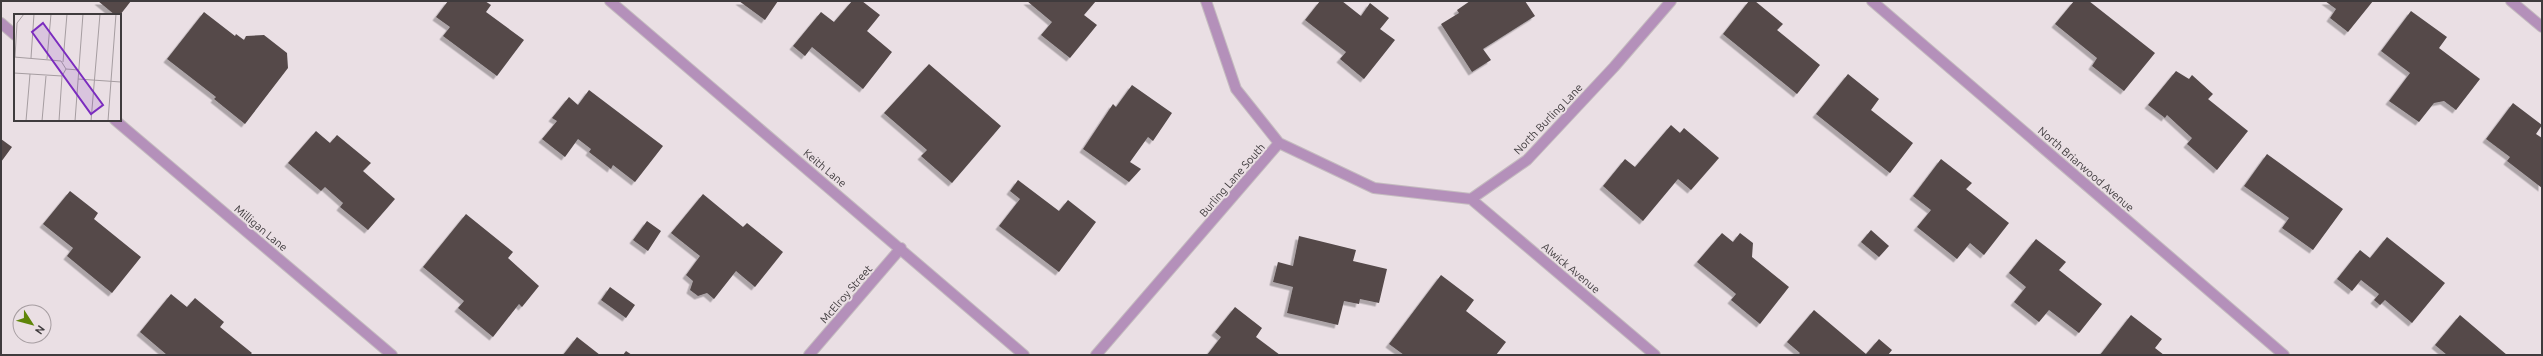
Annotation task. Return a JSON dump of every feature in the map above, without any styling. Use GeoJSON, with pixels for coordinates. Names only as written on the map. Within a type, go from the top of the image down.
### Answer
{"type":"FeatureCollection","features":[{"type":"Feature","properties":{"kind":"street","name":"Keith Lane"},"geometry":{"type":"LineString","coordinates":[[610,1],[901,248],[1024,355]]}},
{"type":"Feature","properties":{"kind":"street","name":"Burling Lane South"},"geometry":{"type":"LineString","coordinates":[[1096,355],[1279,143],[1236,89],[1206,1]]}},
{"type":"Feature","properties":{"kind":"street","name":"North Burling Lane"},"geometry":{"type":"LineString","coordinates":[[1471,199],[1527,160],[1614,68],[1671,1]]}},
{"type":"Feature","properties":{"kind":"street","name":"North Briarwood Avenue"},"geometry":{"type":"LineString","coordinates":[[1872,1],[2284,355]]}},
{"type":"Feature","properties":{"kind":"street"},"geometry":{"type":"LineString","coordinates":[[2511,1],[2542,27]]}},
{"type":"Feature","properties":{"kind":"street"},"geometry":{"type":"LineString","coordinates":[[1,23],[14,34]]}},
{"type":"Feature","properties":{"kind":"street","name":"Milligan Lane"},"geometry":{"type":"LineString","coordinates":[[116,121],[392,355]]}},
{"type":"Feature","properties":{"kind":"street"},"geometry":{"type":"LineString","coordinates":[[1279,143],[1374,188],[1471,199]]}},
{"type":"Feature","properties":{"kind":"street","name":"Alwick Avenue"},"geometry":{"type":"LineString","coordinates":[[1471,199],[1655,355]]}},
{"type":"Feature","properties":{"kind":"street","name":"McElroy Street"},"geometry":{"type":"LineString","coordinates":[[809,355],[901,248]]}},
{"type":"Feature","properties":{"kind":"building"},"geometry":{"type":"Polygon","coordinates":[[[98,1],[131,1],[121,14],[114,14],[98,1]]]}},
{"type":"Feature","properties":{"kind":"building"},"geometry":{"type":"Polygon","coordinates":[[[448,1],[485,1],[491,5],[486,12],[524,40],[497,76],[443,36],[450,27],[436,17],[448,1]]]}},
{"type":"Feature","properties":{"kind":"building"},"geometry":{"type":"Polygon","coordinates":[[[739,1],[778,1],[765,20],[739,1]]]}},
{"type":"Feature","properties":{"kind":"building"},"geometry":{"type":"Polygon","coordinates":[[[852,1],[862,1],[880,15],[867,31],[892,52],[863,89],[812,47],[805,56],[793,46],[821,12],[834,22],[852,1]]]}},
{"type":"Feature","properties":{"kind":"building"},"geometry":{"type":"Polygon","coordinates":[[[1027,1],[1096,1],[1084,15],[1097,25],[1070,58],[1041,35],[1052,22],[1027,1]]]}},
{"type":"Feature","properties":{"kind":"building"},"geometry":{"type":"Polygon","coordinates":[[[1320,1],[1342,1],[1361,16],[1370,3],[1389,18],[1380,29],[1395,40],[1364,79],[1340,59],[1346,52],[1305,20],[1320,1]]]}},
{"type":"Feature","properties":{"kind":"building"},"geometry":{"type":"Polygon","coordinates":[[[1470,1],[1525,1],[1535,16],[1483,49],[1491,60],[1472,72],[1441,24],[1459,13],[1457,10],[1470,1]]]}},
{"type":"Feature","properties":{"kind":"building"},"geometry":{"type":"Polygon","coordinates":[[[1749,1],[1755,1],[1783,24],[1777,30],[1820,65],[1797,94],[1723,34],[1749,1]]]}},
{"type":"Feature","properties":{"kind":"building"},"geometry":{"type":"Polygon","coordinates":[[[2074,1],[2089,1],[2155,53],[2124,91],[2092,66],[2097,58],[2055,24],[2074,1]]]}},
{"type":"Feature","properties":{"kind":"building"},"geometry":{"type":"Polygon","coordinates":[[[2325,1],[2373,1],[2348,32],[2330,18],[2336,9],[2325,1]]]}},
{"type":"Feature","properties":{"kind":"building"},"geometry":{"type":"Polygon","coordinates":[[[2411,11],[2447,37],[2439,48],[2480,79],[2456,110],[2444,101],[2434,103],[2419,122],[2389,101],[2410,73],[2381,51],[2411,11]]]}},
{"type":"Feature","properties":{"kind":"building"},"geometry":{"type":"Polygon","coordinates":[[[204,12],[235,36],[236,34],[244,40],[246,36],[264,35],[287,53],[288,68],[245,124],[214,99],[216,97],[167,59],[204,12]]]}},
{"type":"Feature","properties":{"kind":"building"},"geometry":{"type":"Polygon","coordinates":[[[929,64],[1001,126],[952,183],[921,156],[927,150],[884,113],[929,64]]]}},
{"type":"Feature","properties":{"kind":"building"},"geometry":{"type":"Polygon","coordinates":[[[2176,71],[2189,79],[2192,75],[2213,94],[2208,99],[2248,131],[2217,170],[2187,144],[2192,138],[2167,115],[2165,118],[2148,105],[2176,71]]]}},
{"type":"Feature","properties":{"kind":"building"},"geometry":{"type":"Polygon","coordinates":[[[1848,74],[1879,99],[1871,110],[1913,143],[1890,173],[1816,114],[1848,74]]]}},
{"type":"Feature","properties":{"kind":"building"},"geometry":{"type":"Polygon","coordinates":[[[1132,85],[1172,113],[1153,141],[1148,137],[1130,162],[1141,169],[1129,182],[1083,149],[1113,104],[1116,107],[1132,85]]]}},
{"type":"Feature","properties":{"kind":"building"},"geometry":{"type":"Polygon","coordinates":[[[589,90],[663,146],[635,182],[613,165],[611,169],[589,152],[591,149],[578,139],[565,157],[542,139],[557,121],[552,118],[569,97],[578,105],[589,90]]]}},
{"type":"Feature","properties":{"kind":"building"},"geometry":{"type":"Polygon","coordinates":[[[2513,103],[2542,125],[2536,134],[2542,138],[2542,188],[2507,161],[2510,157],[2486,139],[2513,103]]]}},
{"type":"Feature","properties":{"kind":"building"},"geometry":{"type":"Polygon","coordinates":[[[1671,125],[1680,133],[1684,128],[1719,158],[1691,190],[1678,179],[1643,221],[1603,186],[1625,159],[1635,167],[1671,125]]]}},
{"type":"Feature","properties":{"kind":"building"},"geometry":{"type":"Polygon","coordinates":[[[316,131],[330,143],[337,135],[371,163],[363,171],[395,199],[368,230],[340,207],[343,203],[325,187],[321,191],[288,163],[316,131]]]}},
{"type":"Feature","properties":{"kind":"building"},"geometry":{"type":"Polygon","coordinates":[[[1,139],[12,147],[1,162],[1,139]]]}},
{"type":"Feature","properties":{"kind":"building"},"geometry":{"type":"Polygon","coordinates":[[[2267,154],[2343,209],[2313,250],[2282,228],[2289,218],[2244,186],[2267,154]]]}},
{"type":"Feature","properties":{"kind":"building"},"geometry":{"type":"Polygon","coordinates":[[[1941,159],[1972,183],[1966,189],[2009,223],[1984,255],[1970,243],[1957,259],[1917,227],[1931,210],[1913,196],[1941,159]]]}},
{"type":"Feature","properties":{"kind":"building"},"geometry":{"type":"Polygon","coordinates":[[[1018,180],[1059,211],[1068,200],[1096,222],[1059,272],[999,226],[1020,199],[1010,191],[1018,180]]]}},
{"type":"Feature","properties":{"kind":"building"},"geometry":{"type":"Polygon","coordinates":[[[70,191],[98,213],[94,219],[141,257],[112,293],[67,256],[73,248],[43,224],[70,191]]]}},
{"type":"Feature","properties":{"kind":"building"},"geometry":{"type":"Polygon","coordinates":[[[703,194],[743,227],[747,223],[783,252],[755,287],[736,271],[714,299],[707,293],[698,296],[690,290],[693,281],[686,275],[700,256],[671,233],[703,194]]]}},
{"type":"Feature","properties":{"kind":"building"},"geometry":{"type":"Polygon","coordinates":[[[466,214],[513,252],[508,258],[539,286],[522,307],[519,304],[493,337],[458,308],[464,301],[423,267],[466,214]]]}},
{"type":"Feature","properties":{"kind":"building"},"geometry":{"type":"Polygon","coordinates":[[[647,221],[661,231],[648,251],[633,240],[647,221]]]}},
{"type":"Feature","properties":{"kind":"building"},"geometry":{"type":"Polygon","coordinates":[[[1871,230],[1889,246],[1879,257],[1861,242],[1871,230]]]}},
{"type":"Feature","properties":{"kind":"building"},"geometry":{"type":"Polygon","coordinates":[[[1722,233],[1733,242],[1740,233],[1753,243],[1752,257],[1789,287],[1760,324],[1731,300],[1736,294],[1697,262],[1722,233]]]}},
{"type":"Feature","properties":{"kind":"building"},"geometry":{"type":"Polygon","coordinates":[[[1299,236],[1356,250],[1353,261],[1387,269],[1379,303],[1360,299],[1359,304],[1344,301],[1338,325],[1287,313],[1293,287],[1273,282],[1278,262],[1293,266],[1299,236]]]}},
{"type":"Feature","properties":{"kind":"building"},"geometry":{"type":"Polygon","coordinates":[[[2387,237],[2445,283],[2412,323],[2385,300],[2380,305],[2374,300],[2379,294],[2361,280],[2352,291],[2337,279],[2360,250],[2370,258],[2387,237]]]}},
{"type":"Feature","properties":{"kind":"building"},"geometry":{"type":"Polygon","coordinates":[[[2036,239],[2066,262],[2059,270],[2102,304],[2079,333],[2049,310],[2039,322],[2014,302],[2026,287],[2009,273],[2036,239]]]}},
{"type":"Feature","properties":{"kind":"building"},"geometry":{"type":"Polygon","coordinates":[[[1441,275],[1474,300],[1466,311],[1506,342],[1496,355],[1404,355],[1389,344],[1441,275]]]}},
{"type":"Feature","properties":{"kind":"building"},"geometry":{"type":"Polygon","coordinates":[[[610,287],[635,305],[626,318],[601,300],[610,287]]]}},
{"type":"Feature","properties":{"kind":"building"},"geometry":{"type":"Polygon","coordinates":[[[171,294],[187,307],[195,298],[224,322],[220,327],[252,353],[250,355],[167,355],[140,332],[171,294]]]}},
{"type":"Feature","properties":{"kind":"building"},"geometry":{"type":"Polygon","coordinates":[[[1235,307],[1262,328],[1256,337],[1280,355],[1207,355],[1221,337],[1215,332],[1235,307]]]}},
{"type":"Feature","properties":{"kind":"building"},"geometry":{"type":"Polygon","coordinates":[[[1814,310],[1866,354],[1879,339],[1892,350],[1888,355],[1798,355],[1800,353],[1787,342],[1814,310]]]}},
{"type":"Feature","properties":{"kind":"building"},"geometry":{"type":"Polygon","coordinates":[[[2131,315],[2162,339],[2155,348],[2164,355],[2100,355],[2131,315]]]}},
{"type":"Feature","properties":{"kind":"building"},"geometry":{"type":"Polygon","coordinates":[[[2460,315],[2507,355],[2447,355],[2435,345],[2460,315]]]}},
{"type":"Feature","properties":{"kind":"building"},"geometry":{"type":"Polygon","coordinates":[[[577,337],[600,355],[563,355],[577,337]]]}},
{"type":"Feature","properties":{"kind":"building"},"geometry":{"type":"Polygon","coordinates":[[[626,351],[632,355],[623,355],[626,351]]]}}]}
